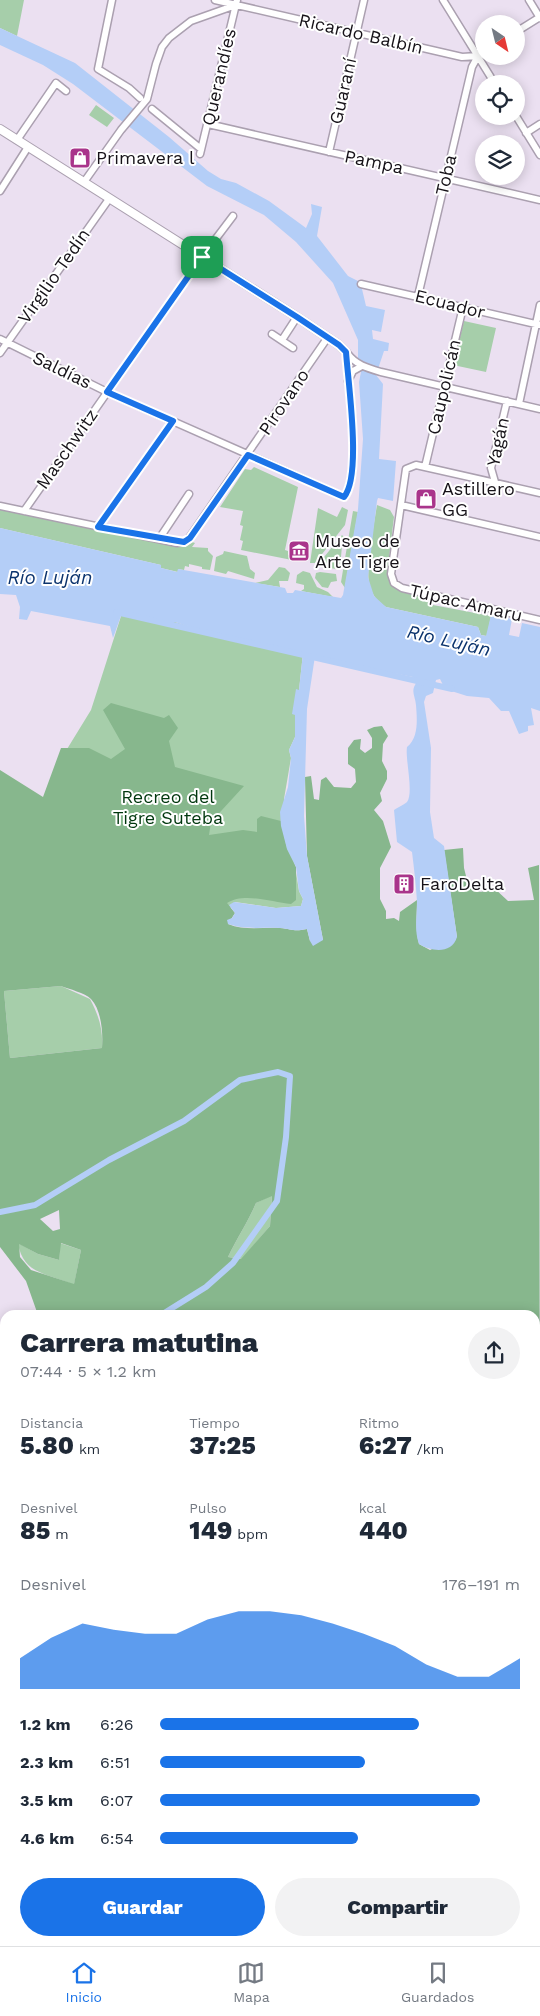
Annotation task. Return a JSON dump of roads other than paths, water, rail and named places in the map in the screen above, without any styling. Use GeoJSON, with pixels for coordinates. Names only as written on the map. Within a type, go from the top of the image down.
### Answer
{"type":"FeatureCollection","features":[{"type":"Feature","properties":{"kind":"main road"},"geometry":{"type":"LineString","coordinates":[[0,129],[297,317],[346,352]]}},
{"type":"Feature","properties":{"kind":"street"},"geometry":{"type":"LineString","coordinates":[[112,0],[98,69],[129,88],[140,98]]}},
{"type":"Feature","properties":{"kind":"street","name":"Ricardo Balbín"},"geometry":{"type":"LineString","coordinates":[[215,0],[237,2],[357,34],[462,57],[475,56]]}},
{"type":"Feature","properties":{"kind":"street","name":"Guaraní"},"geometry":{"type":"LineString","coordinates":[[329,152],[364,0]]}},
{"type":"Feature","properties":{"kind":"street"},"geometry":{"type":"LineString","coordinates":[[443,0],[475,46]]}},
{"type":"Feature","properties":{"kind":"street"},"geometry":{"type":"LineString","coordinates":[[525,27],[540,18],[529,0]]}},
{"type":"Feature","properties":{"kind":"street"},"geometry":{"type":"LineString","coordinates":[[84,182],[121,130],[147,99],[162,47],[169,38],[191,21],[237,2]]}},
{"type":"Feature","properties":{"kind":"street","name":"Querandíes"},"geometry":{"type":"LineString","coordinates":[[152,109],[200,152],[237,2]]}},
{"type":"Feature","properties":{"kind":"street","name":"Toba"},"geometry":{"type":"LineString","coordinates":[[418,296],[472,67],[475,63]]}},
{"type":"Feature","properties":{"kind":"street"},"geometry":{"type":"LineString","coordinates":[[17,140],[56,84],[66,91]]}},
{"type":"Feature","properties":{"kind":"street","name":"Pampa"},"geometry":{"type":"LineString","coordinates":[[208,124],[540,200]]}},
{"type":"Feature","properties":{"kind":"street"},"geometry":{"type":"LineString","coordinates":[[526,133],[540,124]]}},
{"type":"Feature","properties":{"kind":"street"},"geometry":{"type":"LineString","coordinates":[[521,125],[540,155]]}},
{"type":"Feature","properties":{"kind":"street"},"geometry":{"type":"LineString","coordinates":[[0,192],[28,147]]}},
{"type":"Feature","properties":{"kind":"street","name":"Virgilio Tedín"},"geometry":{"type":"LineString","coordinates":[[0,353],[109,199]]}},
{"type":"Feature","properties":{"kind":"street","name":"Maschwitz"},"geometry":{"type":"LineString","coordinates":[[24,511],[202,257],[233,216]]}},
{"type":"Feature","properties":{"kind":"street","name":"Ecuador"},"geometry":{"type":"LineString","coordinates":[[361,284],[538,325]]}},
{"type":"Feature","properties":{"kind":"street","name":"Yagán"},"geometry":{"type":"LineString","coordinates":[[518,404],[538,325],[540,305]]}},
{"type":"Feature","properties":{"kind":"street","name":"Caupolicán"},"geometry":{"type":"LineString","coordinates":[[425,466],[463,307]]}},
{"type":"Feature","properties":{"kind":"street"},"geometry":{"type":"LineString","coordinates":[[282,340],[297,317]]}},
{"type":"Feature","properties":{"kind":"street"},"geometry":{"type":"LineString","coordinates":[[272,334],[293,348]]}},
{"type":"Feature","properties":{"kind":"street","name":"Pirovano"},"geometry":{"type":"LineString","coordinates":[[159,539],[181,543],[188,541],[328,338]]}},
{"type":"Feature","properties":{"kind":"street","name":"Saldías"},"geometry":{"type":"LineString","coordinates":[[0,339],[107,392],[344,497],[350,486],[353,448],[348,381]]}},
{"type":"Feature","properties":{"kind":"street"},"geometry":{"type":"LineString","coordinates":[[346,352],[354,361],[362,366],[381,372],[540,409]]}},
{"type":"Feature","properties":{"kind":"street"},"geometry":{"type":"LineString","coordinates":[[346,352],[348,381]]}},
{"type":"Feature","properties":{"kind":"street"},"geometry":{"type":"LineString","coordinates":[[348,381],[353,371],[362,366]]}},
{"type":"Feature","properties":{"kind":"street","name":"Yagán"},"geometry":{"type":"LineString","coordinates":[[494,482],[491,468],[507,401]]}},
{"type":"Feature","properties":{"kind":"street"},"geometry":{"type":"LineString","coordinates":[[98,527],[173,421]]}},
{"type":"Feature","properties":{"kind":"street"},"geometry":{"type":"LineString","coordinates":[[540,493],[416,464],[406,470],[401,505],[540,537]]}},
{"type":"Feature","properties":{"kind":"street"},"geometry":{"type":"LineString","coordinates":[[0,506],[159,539],[188,494]]}},
{"type":"Feature","properties":{"kind":"street","name":"Túpac Amaru"},"geometry":{"type":"LineString","coordinates":[[401,505],[391,574],[394,583],[402,588],[540,620]]}},
{"type":"Feature","properties":{"kind":"water","name":"Río Luján"},"geometry":{"type":"Polygon","coordinates":[[[0,28],[75,63],[169,137],[208,171],[221,179],[236,183],[269,201],[306,228],[312,214],[311,204],[322,207],[317,236],[348,276],[358,281],[363,287],[366,306],[385,310],[381,332],[372,330],[373,339],[389,343],[388,351],[384,351],[376,375],[383,384],[379,459],[396,461],[393,501],[378,498],[377,501],[368,577],[374,596],[386,607],[478,627],[481,635],[486,636],[491,615],[512,619],[509,635],[519,637],[522,623],[540,627],[540,711],[531,708],[534,725],[528,726],[528,731],[519,734],[509,711],[501,711],[489,698],[467,696],[445,689],[440,679],[436,680],[433,693],[426,696],[424,702],[431,748],[430,812],[434,838],[444,846],[457,937],[454,943],[446,949],[435,950],[419,944],[416,929],[417,902],[412,852],[397,842],[394,810],[407,802],[410,791],[407,747],[414,738],[417,716],[413,691],[417,682],[413,677],[393,673],[392,676],[361,667],[357,669],[345,662],[315,656],[307,709],[304,816],[307,856],[323,940],[313,946],[307,929],[241,927],[228,924],[227,920],[232,918],[235,913],[229,905],[234,902],[276,908],[301,906],[303,899],[299,891],[296,867],[287,849],[281,826],[280,812],[288,787],[291,758],[289,750],[295,737],[295,715],[292,714],[296,689],[299,690],[303,653],[210,633],[175,622],[170,624],[125,613],[122,613],[113,638],[110,626],[31,611],[27,620],[19,619],[20,607],[16,595],[0,594],[0,528],[161,565],[161,568],[177,572],[178,569],[285,588],[287,593],[293,593],[295,590],[341,598],[358,509],[363,439],[359,382],[363,362],[358,358],[358,340],[333,283],[296,242],[264,215],[207,186],[73,84],[43,65],[0,45],[0,28]]]}},
{"type":"Feature","properties":{"kind":"waterway"},"geometry":{"type":"LineString","coordinates":[[116,612],[452,689]]}},
{"type":"Feature","properties":{"kind":"waterway"},"geometry":{"type":"LineString","coordinates":[[0,1212],[35,1205],[109,1160],[184,1121],[240,1080],[278,1072],[290,1076],[286,1137],[277,1201],[233,1263],[206,1287],[169,1310]]}},
{"type":"Feature","properties":{"kind":"place","name":"Primavera l"},"geometry":{"type":"Point","coordinates":[80,158]}},
{"type":"Feature","properties":{"kind":"place","name":"Astillero GG"},"geometry":{"type":"Point","coordinates":[426,499]}},
{"type":"Feature","properties":{"kind":"place","name":"Museo de Arte Tigre"},"geometry":{"type":"Point","coordinates":[299,551]}},
{"type":"Feature","properties":{"kind":"place","name":"FaroDelta"},"geometry":{"type":"Point","coordinates":[404,884]}},
{"type":"Feature","properties":{"kind":"park label","name":"Recreo del Tigre Suteba"},"geometry":{"type":"Point","coordinates":[168,808]}}]}
